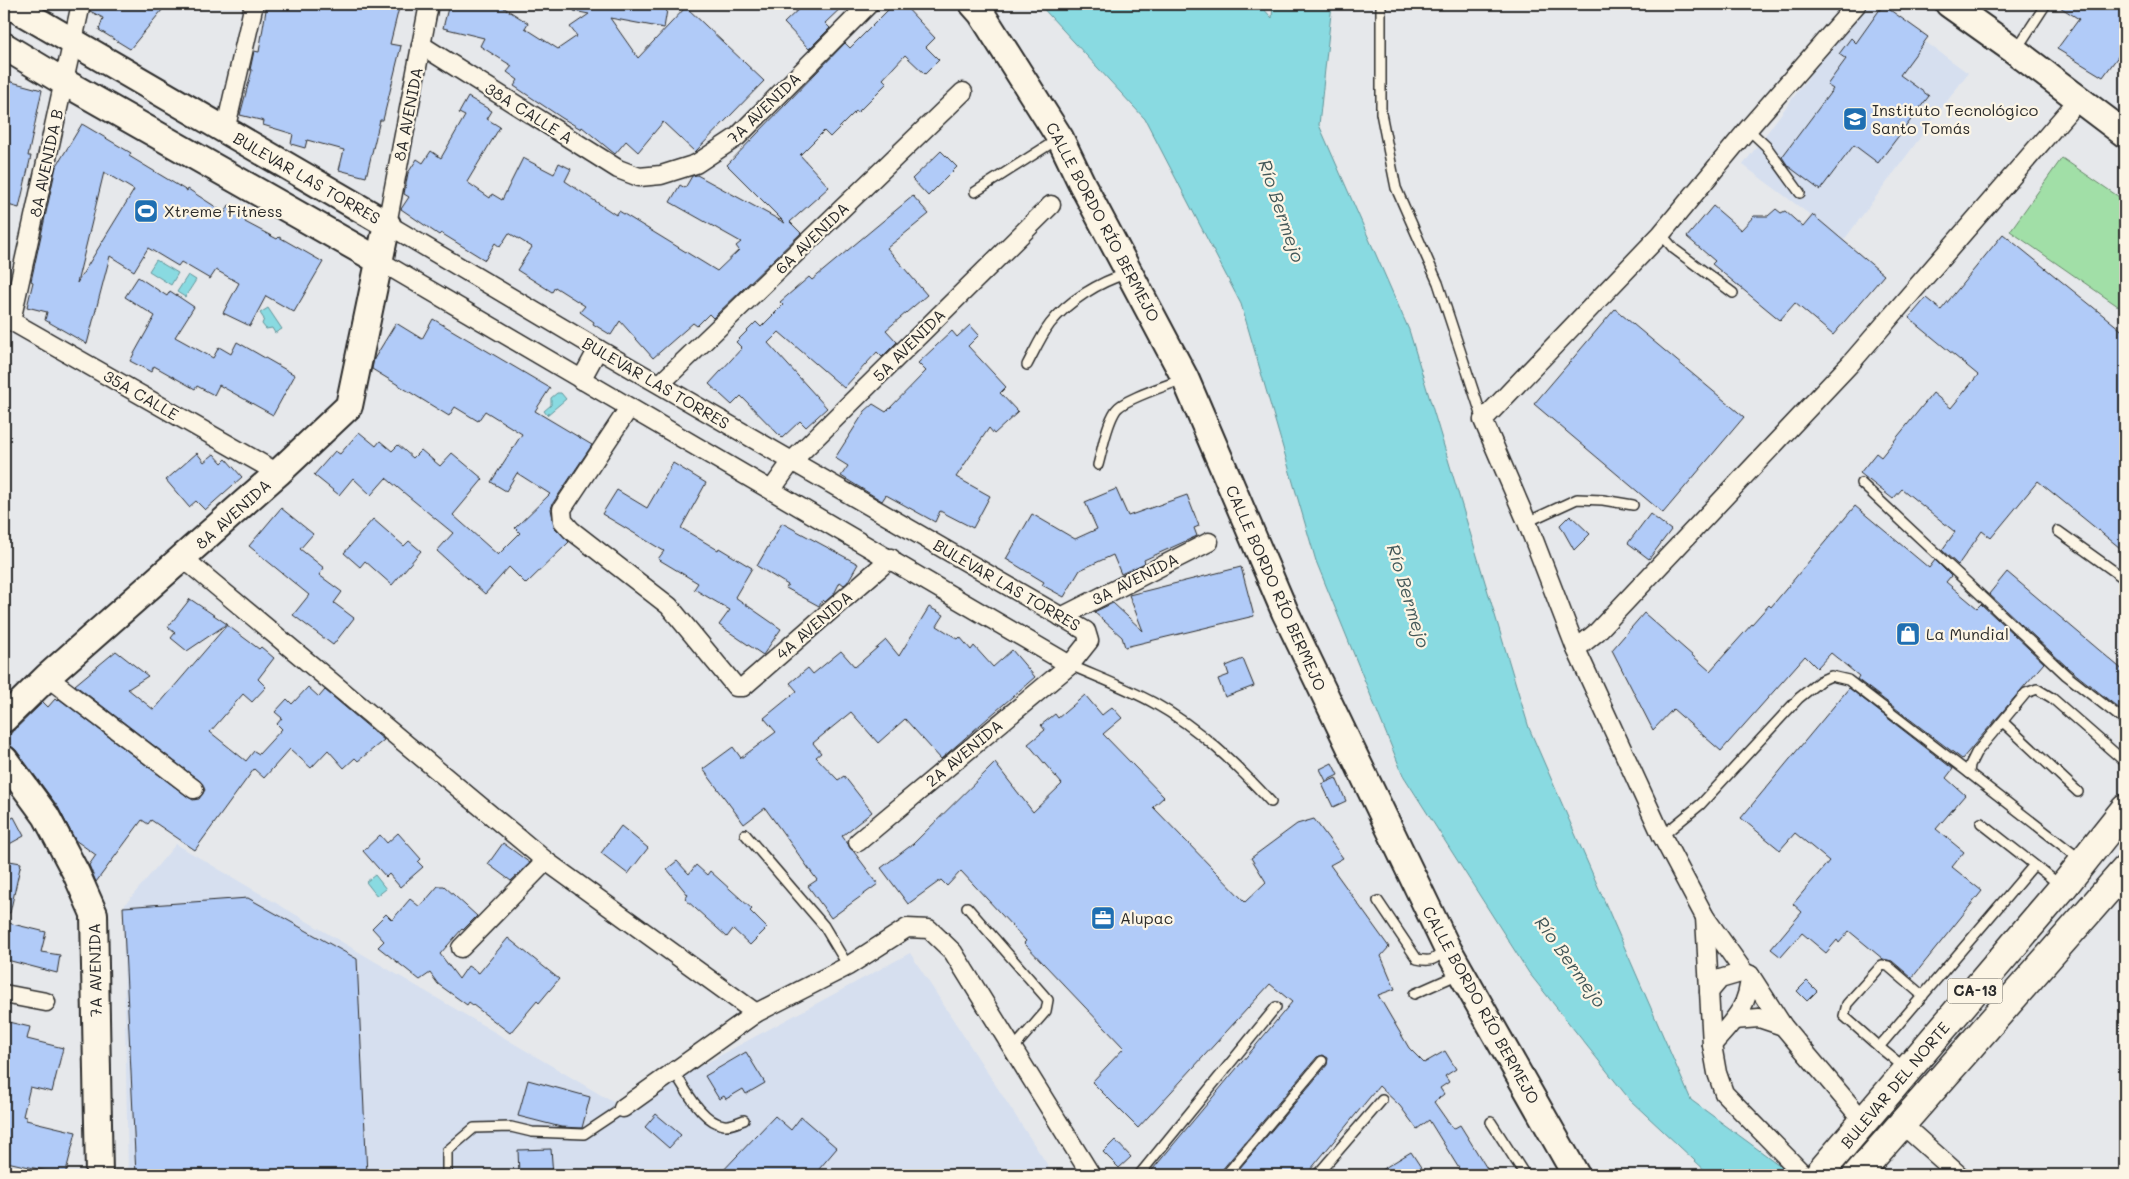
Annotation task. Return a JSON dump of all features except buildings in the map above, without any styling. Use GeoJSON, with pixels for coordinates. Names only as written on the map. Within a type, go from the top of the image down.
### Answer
{"type":"FeatureCollection","features":[{"type":"Feature","properties":{"kind":"highway","name":"BULEVAR DEL NORTE"},"geometry":{"type":"LineString","coordinates":[[1811,1171],[1864,1122],[2063,887],[2125,809]]}},
{"type":"Feature","properties":{"kind":"highway","name":"BULEVAR DEL NORTE"},"geometry":{"type":"LineString","coordinates":[[1857,1175],[1903,1125],[2125,870]]}},
{"type":"Feature","properties":{"kind":"street","name":"BULEVAR LAS TORRES"},"geometry":{"type":"LineString","coordinates":[[8,4],[598,349],[1086,631],[1089,641],[1070,665]]}},
{"type":"Feature","properties":{"kind":"street","name":"8A AVENIDA B"},"geometry":{"type":"LineString","coordinates":[[8,319],[81,4]]}},
{"type":"Feature","properties":{"kind":"street"},"geometry":{"type":"LineString","coordinates":[[225,131],[254,4]]}},
{"type":"Feature","properties":{"kind":"street","name":"8A AVENIDA"},"geometry":{"type":"LineString","coordinates":[[4,719],[47,677],[278,473],[348,406],[387,224],[429,4]]}},
{"type":"Feature","properties":{"kind":"street","name":"7A AVENIDA"},"geometry":{"type":"LineString","coordinates":[[639,177],[661,175],[696,164],[737,137],[869,4]]}},
{"type":"Feature","properties":{"kind":"street","name":"CALLE BORDO RÍO BERMEJO"},"geometry":{"type":"LineString","coordinates":[[972,4],[981,13],[1060,138],[1185,378],[1284,612],[1446,946],[1460,974],[1576,1175]]}},
{"type":"Feature","properties":{"kind":"street"},"geometry":{"type":"LineString","coordinates":[[1857,4],[1661,234],[1483,420],[1527,522],[1576,650],[1662,836],[1705,917],[1747,973],[1783,1026],[1864,1122]]}},
{"type":"Feature","properties":{"kind":"street"},"geometry":{"type":"LineString","coordinates":[[1949,4],[2016,50],[2125,134]]}},
{"type":"Feature","properties":{"kind":"street","name":"38A CALLE A"},"geometry":{"type":"LineString","coordinates":[[421,45],[618,169],[639,177]]}},
{"type":"Feature","properties":{"kind":"street"},"geometry":{"type":"LineString","coordinates":[[4,46],[378,260],[580,380],[891,558],[1070,665]]}},
{"type":"Feature","properties":{"kind":"street","name":"6A AVENIDA"},"geometry":{"type":"LineString","coordinates":[[660,384],[963,92]]}},
{"type":"Feature","properties":{"kind":"street"},"geometry":{"type":"LineString","coordinates":[[1576,650],[1597,632],[1850,364],[2079,99]]}},
{"type":"Feature","properties":{"kind":"street","name":"5A AVENIDA"},"geometry":{"type":"LineString","coordinates":[[772,489],[792,461],[1051,205]]}},
{"type":"Feature","properties":{"kind":"street","name":"35A CALLE"},"geometry":{"type":"LineString","coordinates":[[8,319],[278,473]]}},
{"type":"Feature","properties":{"kind":"street"},"geometry":{"type":"LineString","coordinates":[[580,380],[598,349]]}},
{"type":"Feature","properties":{"kind":"street","name":"4A AVENIDA"},"geometry":{"type":"LineString","coordinates":[[629,408],[562,509],[563,521],[571,530],[669,606],[736,687],[743,687],[891,558]]}},
{"type":"Feature","properties":{"kind":"street","name":"3A AVENIDA"},"geometry":{"type":"LineString","coordinates":[[1061,617],[1209,542]]}},
{"type":"Feature","properties":{"kind":"street"},"geometry":{"type":"LineString","coordinates":[[183,558],[546,861],[756,1013]]}},
{"type":"Feature","properties":{"kind":"street","name":"2A AVENIDA"},"geometry":{"type":"LineString","coordinates":[[858,842],[1070,665]]}},
{"type":"Feature","properties":{"kind":"street"},"geometry":{"type":"LineString","coordinates":[[47,677],[194,789]]}},
{"type":"Feature","properties":{"kind":"street","name":"7A AVENIDA"},"geometry":{"type":"LineString","coordinates":[[4,759],[46,816],[76,873],[94,914],[100,1175]]}},
{"type":"Feature","properties":{"kind":"street"},"geometry":{"type":"LineString","coordinates":[[461,948],[546,861]]}},
{"type":"Feature","properties":{"kind":"street"},"geometry":{"type":"LineString","coordinates":[[1705,917],[1712,1046],[1716,1073],[1724,1093],[1811,1171]]}},
{"type":"Feature","properties":{"kind":"street"},"geometry":{"type":"LineString","coordinates":[[624,1108],[674,1070],[756,1013],[848,966],[907,928],[929,929],[953,952],[1091,1175]]}},
{"type":"Feature","properties":{"kind":"street"},"geometry":{"type":"LineString","coordinates":[[1709,992],[1720,979],[1747,973]]}},
{"type":"Feature","properties":{"kind":"street"},"geometry":{"type":"LineString","coordinates":[[1712,1046],[1734,1020],[1747,999],[1747,973]]}},
{"type":"Feature","properties":{"kind":"street"},"geometry":{"type":"LineString","coordinates":[[4,994],[46,1002]]}},
{"type":"Feature","properties":{"kind":"street"},"geometry":{"type":"LineString","coordinates":[[1734,1020],[1759,1018],[1783,1026]]}},
{"type":"Feature","properties":{"kind":"street"},"geometry":{"type":"LineString","coordinates":[[1903,1125],[1959,1175]]}},
{"type":"Feature","properties":{"kind":"lane"},"geometry":{"type":"LineString","coordinates":[[1381,4],[1381,113],[1396,188],[1438,283],[1483,420]]}},
{"type":"Feature","properties":{"kind":"lane"},"geometry":{"type":"LineString","coordinates":[[2016,50],[2046,4]]}},
{"type":"Feature","properties":{"kind":"lane"},"geometry":{"type":"LineString","coordinates":[[1748,130],[1766,146],[1800,194]]}},
{"type":"Feature","properties":{"kind":"lane"},"geometry":{"type":"LineString","coordinates":[[975,192],[1060,138]]}},
{"type":"Feature","properties":{"kind":"lane"},"geometry":{"type":"LineString","coordinates":[[1661,234],[1674,249],[1733,293]]}},
{"type":"Feature","properties":{"kind":"lane"},"geometry":{"type":"LineString","coordinates":[[1027,365],[1050,324],[1071,303],[1108,279],[1129,273]]}},
{"type":"Feature","properties":{"kind":"lane"},"geometry":{"type":"LineString","coordinates":[[1098,465],[1111,419],[1117,408],[1127,401],[1185,378]]}},
{"type":"Feature","properties":{"kind":"lane"},"geometry":{"type":"LineString","coordinates":[[1861,483],[2066,675],[2125,720]]}},
{"type":"Feature","properties":{"kind":"lane"},"geometry":{"type":"LineString","coordinates":[[1527,522],[1577,499],[1603,500],[1633,505]]}},
{"type":"Feature","properties":{"kind":"lane"},"geometry":{"type":"LineString","coordinates":[[2058,531],[2125,579]]}},
{"type":"Feature","properties":{"kind":"lane"},"geometry":{"type":"LineString","coordinates":[[1070,665],[1153,703],[1189,726],[1239,767],[1270,802]]}},
{"type":"Feature","properties":{"kind":"lane"},"geometry":{"type":"LineString","coordinates":[[1662,836],[1701,804],[1799,698],[1820,681],[1831,676],[1848,680],[2071,852],[2081,862]]}},
{"type":"Feature","properties":{"kind":"lane"},"geometry":{"type":"LineString","coordinates":[[1969,773],[1970,765],[1976,753],[2026,693],[2037,689],[2052,698],[2125,762]]}},
{"type":"Feature","properties":{"kind":"lane"},"geometry":{"type":"LineString","coordinates":[[2003,722],[2078,792]]}},
{"type":"Feature","properties":{"kind":"lane"},"geometry":{"type":"LineString","coordinates":[[1981,823],[2063,887]]}},
{"type":"Feature","properties":{"kind":"lane"},"geometry":{"type":"LineString","coordinates":[[744,834],[824,926],[848,966]]}},
{"type":"Feature","properties":{"kind":"lane"},"geometry":{"type":"LineString","coordinates":[[1879,1047],[2034,865]]}},
{"type":"Feature","properties":{"kind":"lane"},"geometry":{"type":"LineString","coordinates":[[1378,902],[1417,959],[1429,962],[1437,958],[1446,946]]}},
{"type":"Feature","properties":{"kind":"lane"},"geometry":{"type":"LineString","coordinates":[[966,907],[1048,1000],[1046,1011],[1012,1050]]}},
{"type":"Feature","properties":{"kind":"lane"},"geometry":{"type":"LineString","coordinates":[[1907,1070],[1844,1016],[1847,1004],[1885,964],[1923,996]]}},
{"type":"Feature","properties":{"kind":"lane"},"geometry":{"type":"LineString","coordinates":[[1414,994],[1460,974]]}},
{"type":"Feature","properties":{"kind":"lane"},"geometry":{"type":"LineString","coordinates":[[1139,1175],[1276,1007]]}},
{"type":"Feature","properties":{"kind":"lane"},"geometry":{"type":"LineString","coordinates":[[1226,1175],[1322,1061]]}},
{"type":"Feature","properties":{"kind":"lane"},"geometry":{"type":"LineString","coordinates":[[674,1070],[686,1092],[712,1120],[724,1125],[744,1120]]}},
{"type":"Feature","properties":{"kind":"lane"},"geometry":{"type":"LineString","coordinates":[[1317,1175],[1382,1100]]}},
{"type":"Feature","properties":{"kind":"lane"},"geometry":{"type":"LineString","coordinates":[[447,1175],[447,1151],[474,1128],[511,1127],[532,1132],[584,1134],[624,1108]]}},
{"type":"Feature","properties":{"kind":"lane"},"geometry":{"type":"LineString","coordinates":[[1491,1122],[1525,1175]]}},
{"type":"Feature","properties":{"kind":"shaded area","name":"Instituto Tecnológico Santo Tomás"},"geometry":{"type":"Polygon","coordinates":[[[1863,4],[1874,4],[1968,73],[1844,240],[1743,165],[1863,4]]]}},
{"type":"Feature","properties":{"kind":"shaded area"},"geometry":{"type":"Polygon","coordinates":[[[176,844],[623,1108],[910,953],[1054,1175],[128,1175],[123,907],[176,844]]]}},
{"type":"Feature","properties":{"kind":"green space"},"geometry":{"type":"Polygon","coordinates":[[[2062,158],[2125,201],[2125,311],[2010,231],[2062,158]]]}},
{"type":"Feature","properties":{"kind":"water","name":"Río Bermejo"},"geometry":{"type":"Polygon","coordinates":[[[1039,4],[1259,4],[1272,18],[1273,4],[1332,4],[1319,125],[1409,330],[1529,728],[1691,1100],[1786,1170],[1790,1175],[1710,1175],[1630,1100],[1529,973],[1403,775],[1316,561],[1241,304],[1145,119],[1039,4]]]}},
{"type":"Feature","properties":{"kind":"water"},"geometry":{"type":"Polygon","coordinates":[[[156,260],[178,273],[171,285],[149,271],[156,260]]]}},
{"type":"Feature","properties":{"kind":"water"},"geometry":{"type":"Polygon","coordinates":[[[188,275],[196,280],[185,297],[177,292],[188,275]]]}},
{"type":"Feature","properties":{"kind":"water"},"geometry":{"type":"Polygon","coordinates":[[[268,308],[282,329],[275,333],[272,328],[266,329],[262,324],[264,319],[260,313],[268,308]]]}},
{"type":"Feature","properties":{"kind":"water"},"geometry":{"type":"Polygon","coordinates":[[[557,393],[561,393],[566,399],[547,415],[544,411],[551,405],[551,398],[557,393]]]}},
{"type":"Feature","properties":{"kind":"water"},"geometry":{"type":"Polygon","coordinates":[[[375,875],[386,889],[377,896],[366,882],[375,875]]]}},
{"type":"Feature","properties":{"kind":"place","name":"Instituto Tecnológico Santo Tomás"},"geometry":{"type":"Point","coordinates":[1855,119]}},
{"type":"Feature","properties":{"kind":"place","name":"Xtreme Fitness"},"geometry":{"type":"Point","coordinates":[146,211]}},
{"type":"Feature","properties":{"kind":"place","name":"La Mundial"},"geometry":{"type":"Point","coordinates":[1908,634]}},
{"type":"Feature","properties":{"kind":"place","name":"Alupac"},"geometry":{"type":"Point","coordinates":[1103,918]}}]}
